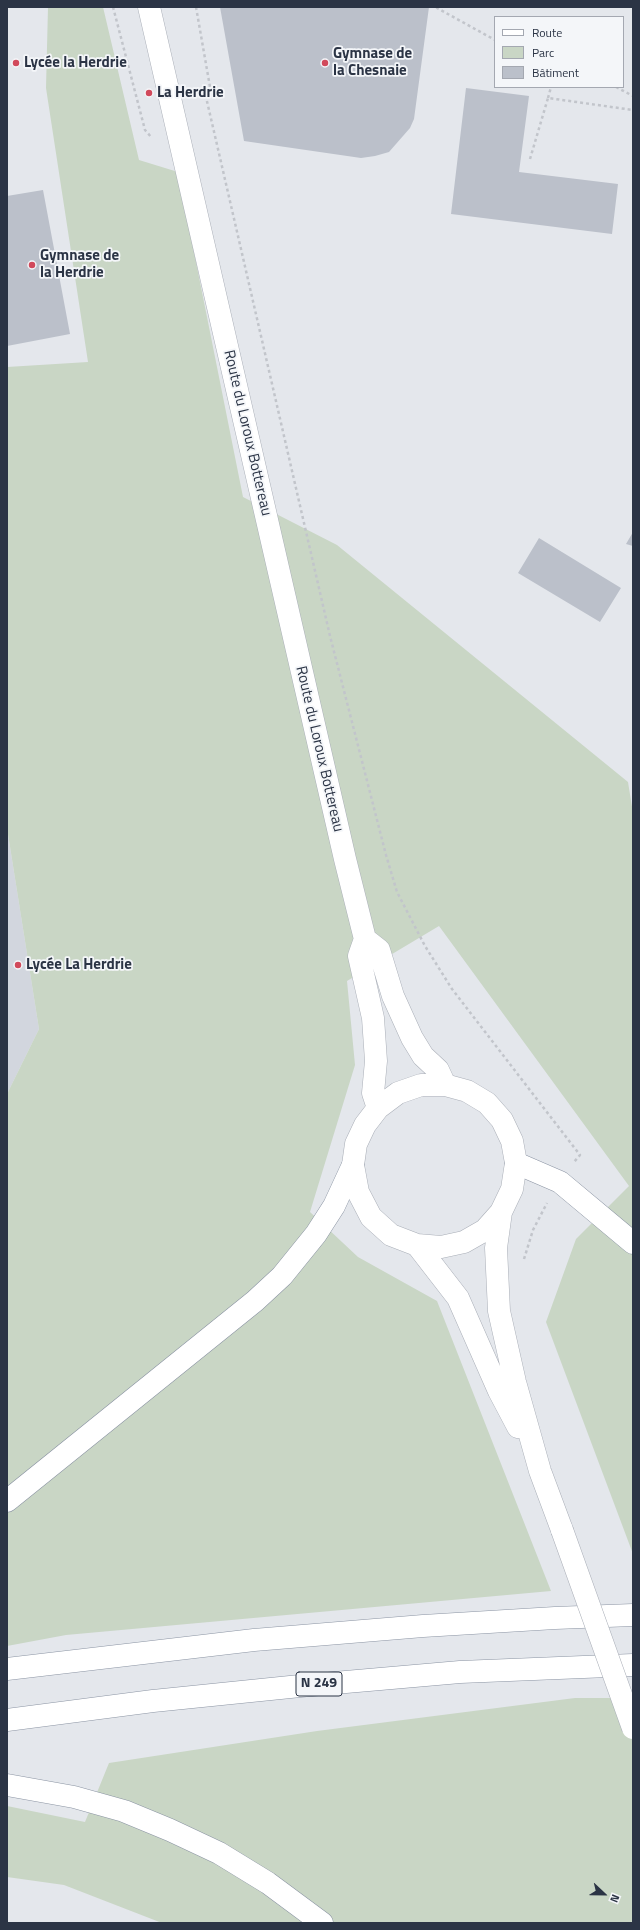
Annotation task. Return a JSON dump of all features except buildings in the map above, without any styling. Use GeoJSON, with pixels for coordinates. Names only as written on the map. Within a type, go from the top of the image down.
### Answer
{"type":"FeatureCollection","features":[{"type":"Feature","properties":{"kind":"main road","name":"Route du Loroux Bottereau"},"geometry":{"type":"LineString","coordinates":[[149,7],[345,859],[366,939]]}},
{"type":"Feature","properties":{"kind":"main road"},"geometry":{"type":"LineString","coordinates":[[378,1108],[373,1093],[376,1062],[373,1018],[359,956],[366,939],[379,950],[393,996],[412,1038],[423,1056],[438,1070],[445,1085]]}},
{"type":"Feature","properties":{"kind":"main road"},"geometry":{"type":"LineString","coordinates":[[7,1501],[254,1301],[282,1276],[316,1234],[334,1206],[353,1165],[356,1144],[365,1124],[378,1108],[398,1093],[415,1087],[445,1085],[467,1091],[487,1103],[502,1120],[512,1141],[516,1163],[512,1189],[501,1212],[485,1230],[464,1242],[441,1247],[417,1245],[391,1235],[371,1216],[358,1192],[353,1165]]}},
{"type":"Feature","properties":{"kind":"main road"},"geometry":{"type":"LineString","coordinates":[[516,1163],[560,1182],[633,1243]]}},
{"type":"Feature","properties":{"kind":"main road"},"geometry":{"type":"LineString","coordinates":[[501,1212],[496,1248],[499,1311],[515,1382],[540,1471],[633,1728]]}},
{"type":"Feature","properties":{"kind":"main road"},"geometry":{"type":"LineString","coordinates":[[417,1245],[458,1298],[499,1391],[540,1471]]}},
{"type":"Feature","properties":{"kind":"main road"},"geometry":{"type":"LineString","coordinates":[[7,1669],[261,1640],[423,1626],[633,1615]]}},
{"type":"Feature","properties":{"kind":"main road","name":"N 249"},"geometry":{"type":"LineString","coordinates":[[7,1720],[153,1701],[308,1685],[460,1672],[633,1665]]}},
{"type":"Feature","properties":{"kind":"main road"},"geometry":{"type":"LineString","coordinates":[[7,1785],[74,1797],[124,1811],[170,1830],[218,1853],[268,1883],[322,1923]]}},
{"type":"Feature","properties":{"kind":"path"},"geometry":{"type":"LineString","coordinates":[[113,7],[145,130],[155,142]]}},
{"type":"Feature","properties":{"kind":"path"},"geometry":{"type":"LineString","coordinates":[[196,7],[210,87],[206,97],[330,636],[386,855],[397,892],[425,946],[452,989],[580,1155],[560,1182],[533,1230],[523,1262]]}},
{"type":"Feature","properties":{"kind":"path"},"geometry":{"type":"LineString","coordinates":[[437,7],[494,39]]}},
{"type":"Feature","properties":{"kind":"path"},"geometry":{"type":"LineString","coordinates":[[530,159],[551,88]]}},
{"type":"Feature","properties":{"kind":"path"},"geometry":{"type":"LineString","coordinates":[[618,88],[633,96]]}},
{"type":"Feature","properties":{"kind":"path"},"geometry":{"type":"LineString","coordinates":[[548,98],[633,110]]}},
{"type":"Feature","properties":{"kind":"shaded area","name":"Lycée La Herdrie"},"geometry":{"type":"Polygon","coordinates":[[[7,828],[39,1029],[7,1094],[7,828]]]}},
{"type":"Feature","properties":{"kind":"green space"},"geometry":{"type":"Polygon","coordinates":[[[48,7],[103,7],[139,160],[178,172],[243,497],[337,545],[628,782],[633,813],[633,1554],[546,1322],[576,1239],[629,1186],[439,926],[347,981],[355,1065],[310,1212],[358,1257],[437,1301],[551,1591],[66,1635],[7,1646],[7,1094],[39,1029],[7,828],[7,367],[88,362],[46,88],[48,7]]]}},
{"type":"Feature","properties":{"kind":"green space"},"geometry":{"type":"Polygon","coordinates":[[[575,1698],[633,1698],[633,1923],[162,1923],[64,1885],[7,1877],[7,1806],[85,1822],[109,1763],[317,1731],[575,1698]]]}},
{"type":"Feature","properties":{"kind":"place","name":"Lycée la Herdrie"},"geometry":{"type":"Point","coordinates":[16,63]}},
{"type":"Feature","properties":{"kind":"place","name":"Gymnase de la Chesnaie"},"geometry":{"type":"Point","coordinates":[325,63]}},
{"type":"Feature","properties":{"kind":"place","name":"La Herdrie"},"geometry":{"type":"Point","coordinates":[149,93]}},
{"type":"Feature","properties":{"kind":"place","name":"Gymnase de la Herdrie"},"geometry":{"type":"Point","coordinates":[32,265]}},
{"type":"Feature","properties":{"kind":"place","name":"Lycée La Herdrie"},"geometry":{"type":"Point","coordinates":[18,965]}}]}
